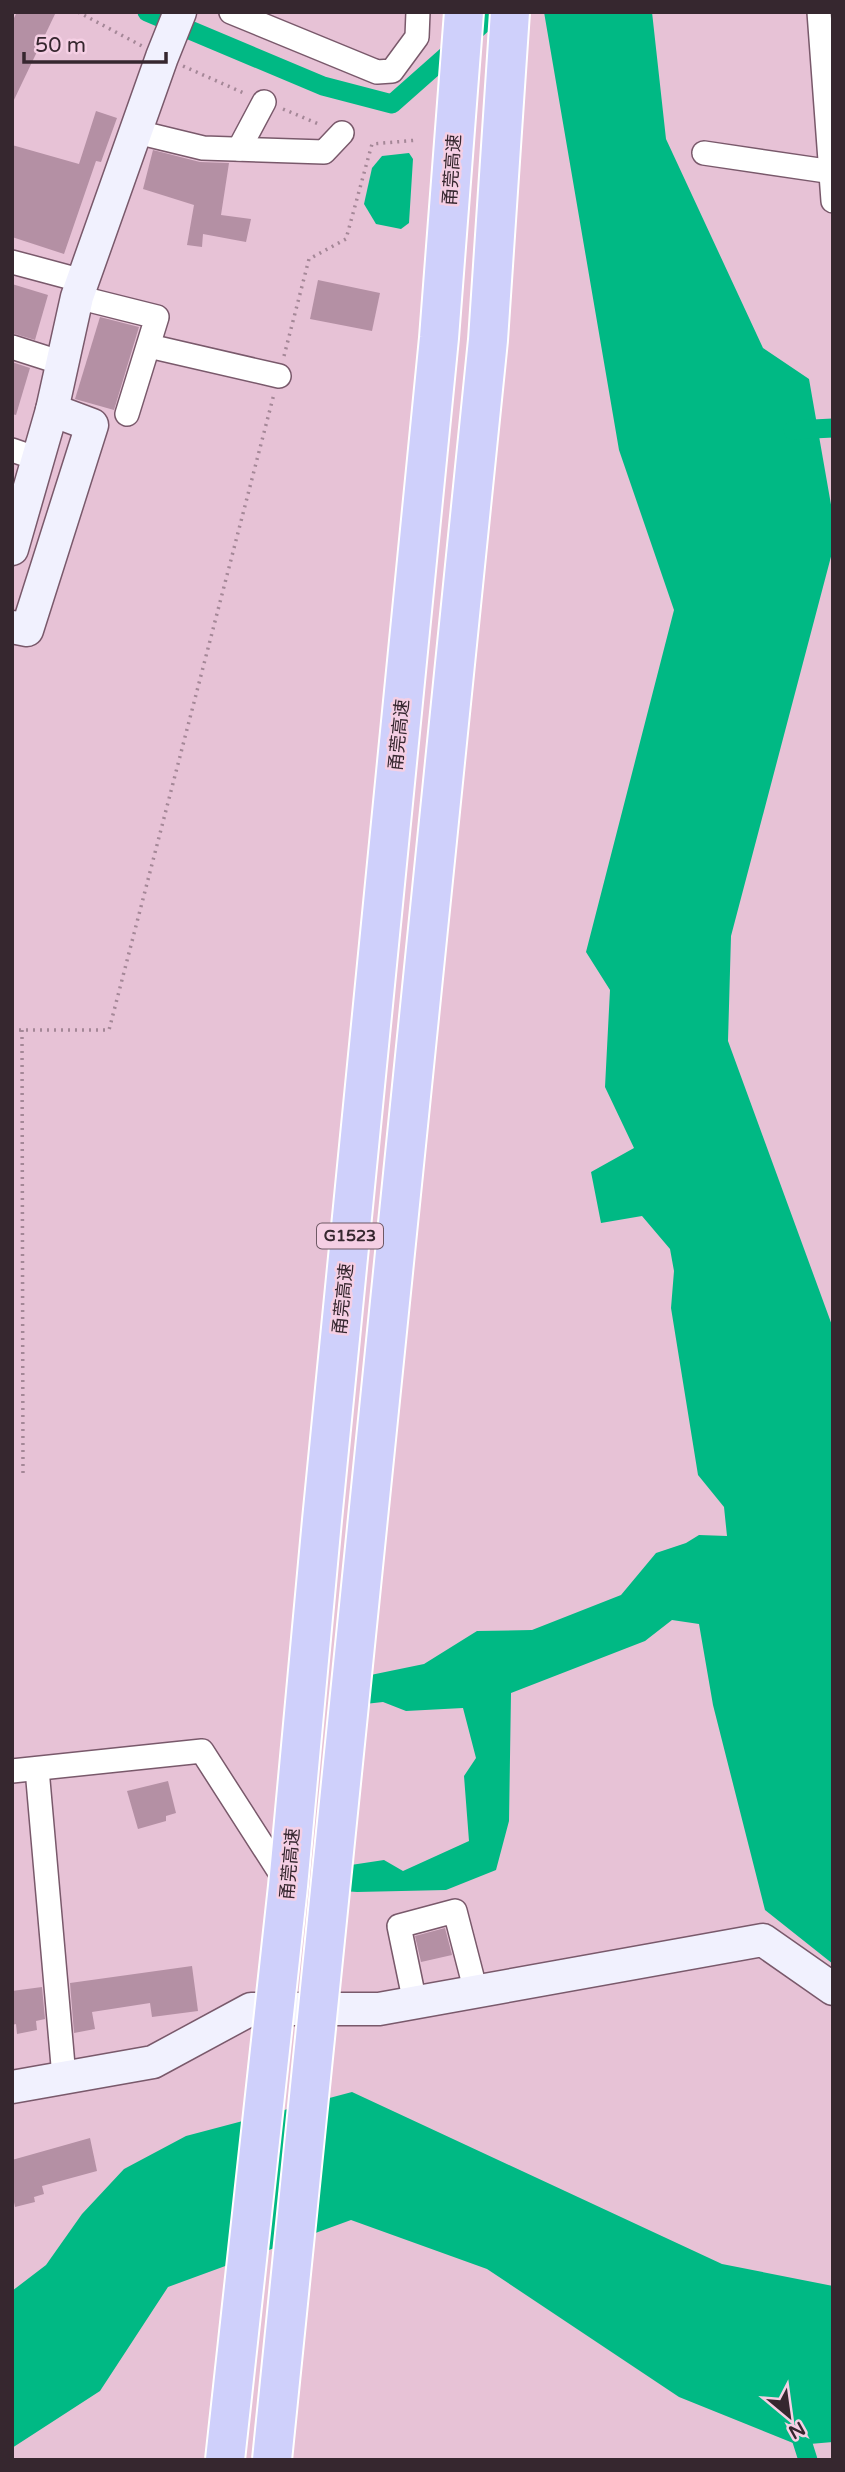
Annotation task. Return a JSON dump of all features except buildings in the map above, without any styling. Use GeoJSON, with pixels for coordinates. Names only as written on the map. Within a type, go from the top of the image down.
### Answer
{"type":"FeatureCollection","features":[{"type":"Feature","properties":{"kind":"highway","name":"甬莞高速"},"geometry":{"type":"LineString","coordinates":[[225,2460],[288,1886],[321,1520],[437,352],[464,12]]}},
{"type":"Feature","properties":{"kind":"highway","name":"G1523"},"geometry":{"type":"LineString","coordinates":[[272,2460],[488,340],[510,12]]}},
{"type":"Feature","properties":{"kind":"street"},"geometry":{"type":"LineString","coordinates":[[12,549],[25,455],[52,410],[80,289],[180,12]]}},
{"type":"Feature","properties":{"kind":"street"},"geometry":{"type":"LineString","coordinates":[[231,12],[377,72],[392,71],[417,37],[418,12]]}},
{"type":"Feature","properties":{"kind":"street"},"geometry":{"type":"LineString","coordinates":[[819,12],[833,201]]}},
{"type":"Feature","properties":{"kind":"street"},"geometry":{"type":"LineString","coordinates":[[239,149],[264,102]]}},
{"type":"Feature","properties":{"kind":"street"},"geometry":{"type":"LineString","coordinates":[[136,132],[203,148],[324,152],[342,133]]}},
{"type":"Feature","properties":{"kind":"street"},"geometry":{"type":"LineString","coordinates":[[704,153],[832,172]]}},
{"type":"Feature","properties":{"kind":"street"},"geometry":{"type":"LineString","coordinates":[[12,262],[157,317],[127,414]]}},
{"type":"Feature","properties":{"kind":"street"},"geometry":{"type":"LineString","coordinates":[[149,346],[279,376]]}},
{"type":"Feature","properties":{"kind":"street"},"geometry":{"type":"LineString","coordinates":[[12,347],[62,363]]}},
{"type":"Feature","properties":{"kind":"street"},"geometry":{"type":"LineString","coordinates":[[12,627],[27,631],[92,425],[52,410]]}},
{"type":"Feature","properties":{"kind":"street"},"geometry":{"type":"LineString","coordinates":[[12,1772],[202,1751],[288,1886]]}},
{"type":"Feature","properties":{"kind":"street"},"geometry":{"type":"LineString","coordinates":[[37,1769],[64,2077]]}},
{"type":"Feature","properties":{"kind":"street"},"geometry":{"type":"LineString","coordinates":[[415,2003],[399,1926],[455,1911],[476,1992]]}},
{"type":"Feature","properties":{"kind":"street"},"geometry":{"type":"LineString","coordinates":[[12,2087],[153,2062],[251,2009],[379,2009],[764,1940],[833,1989]]}},
{"type":"Feature","properties":{"kind":"path"},"geometry":{"type":"LineString","coordinates":[[78,12],[162,57],[342,133],[372,144],[418,140]]}},
{"type":"Feature","properties":{"kind":"path"},"geometry":{"type":"LineString","coordinates":[[12,1030],[109,1030],[309,259],[346,239],[372,144]]}},
{"type":"Feature","properties":{"kind":"path"},"geometry":{"type":"LineString","coordinates":[[22,1030],[23,1477]]}},
{"type":"Feature","properties":{"kind":"shaded area"},"geometry":{"type":"Polygon","coordinates":[[[544,12],[652,12],[666,139],[763,348],[809,379],[833,516],[833,549],[731,936],[728,1041],[833,1328],[833,1964],[765,1910],[713,1705],[699,1624],[672,1620],[645,1641],[511,1693],[509,1821],[496,1870],[446,1890],[329,1890],[331,1868],[384,1860],[403,1871],[469,1841],[464,1776],[476,1758],[463,1708],[406,1711],[383,1702],[347,1706],[356,1678],[424,1664],[477,1631],[532,1630],[621,1595],[656,1553],[686,1543],[699,1535],[727,1536],[724,1507],[698,1475],[671,1308],[674,1271],[670,1249],[642,1216],[601,1223],[591,1172],[634,1148],[605,1087],[610,990],[586,952],[674,610],[619,450],[544,12]]]}},
{"type":"Feature","properties":{"kind":"shaded area"},"geometry":{"type":"Polygon","coordinates":[[[409,153],[413,159],[409,223],[401,229],[376,224],[364,204],[372,168],[382,156],[409,153]]]}},
{"type":"Feature","properties":{"kind":"shaded area"},"geometry":{"type":"Polygon","coordinates":[[[352,2092],[722,2264],[833,2286],[833,2442],[798,2445],[679,2397],[487,2269],[351,2220],[168,2287],[100,2391],[12,2448],[12,2291],[46,2265],[82,2214],[124,2169],[186,2136],[352,2092]]]}},
{"type":"Feature","properties":{"kind":"waterway"},"geometry":{"type":"LineString","coordinates":[[147,12],[323,86],[392,104],[496,12]]}},
{"type":"Feature","properties":{"kind":"waterway"},"geometry":{"type":"LineString","coordinates":[[793,430],[833,428]]}},
{"type":"Feature","properties":{"kind":"waterway"},"geometry":{"type":"LineString","coordinates":[[795,2419],[808,2460]]}}]}
